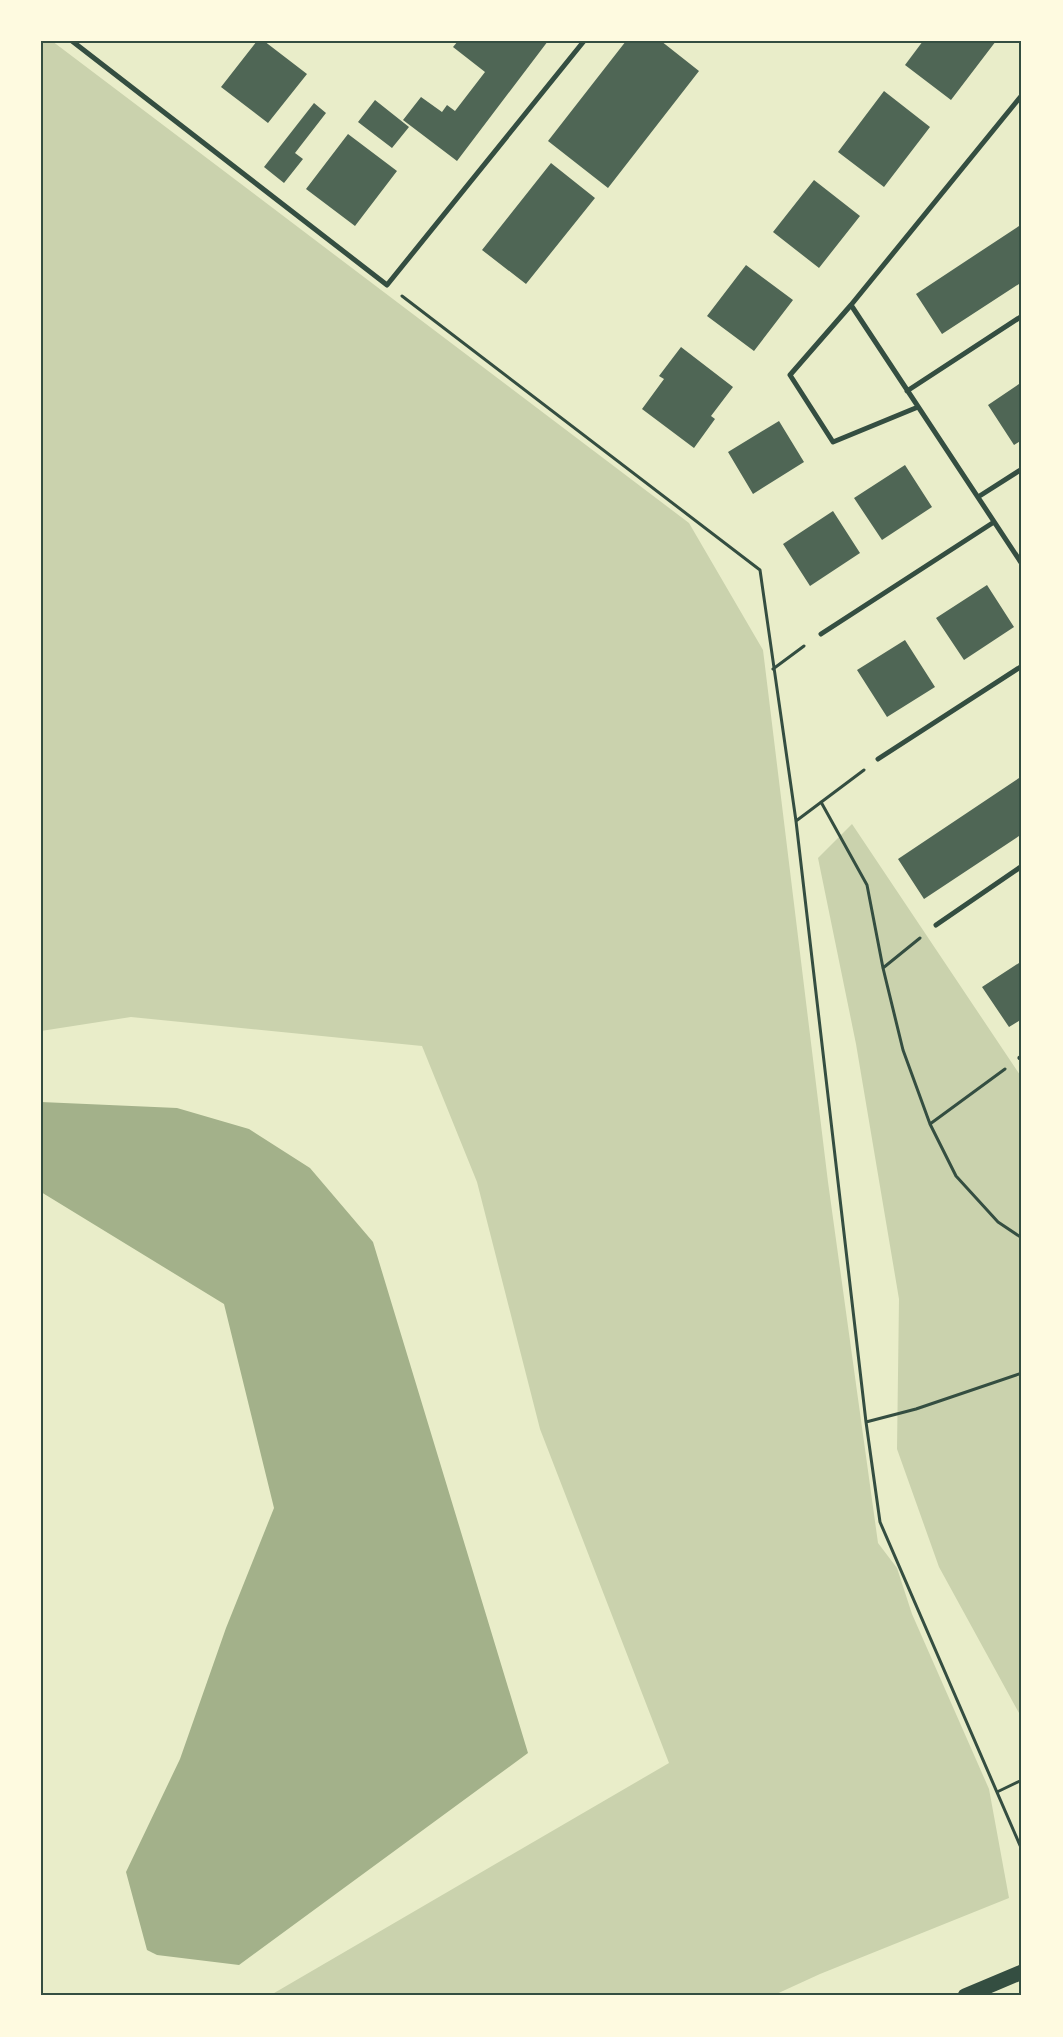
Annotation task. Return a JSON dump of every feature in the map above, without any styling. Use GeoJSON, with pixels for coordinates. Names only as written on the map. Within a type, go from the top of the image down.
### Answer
{"type":"FeatureCollection","features":[{"type":"Feature","properties":{"kind":"highway"},"geometry":{"type":"LineString","coordinates":[[965,1996],[1022,1972]]}},
{"type":"Feature","properties":{"kind":"street"},"geometry":{"type":"LineString","coordinates":[[72,41],[387,285],[584,41]]}},
{"type":"Feature","properties":{"kind":"street"},"geometry":{"type":"LineString","coordinates":[[918,407],[833,442],[790,376],[851,305],[1022,95]]}},
{"type":"Feature","properties":{"kind":"street"},"geometry":{"type":"LineString","coordinates":[[851,305],[1022,564]]}},
{"type":"Feature","properties":{"kind":"street"},"geometry":{"type":"LineString","coordinates":[[908,391],[1022,316]]}},
{"type":"Feature","properties":{"kind":"street"},"geometry":{"type":"LineString","coordinates":[[978,497],[1022,469]]}},
{"type":"Feature","properties":{"kind":"street"},"geometry":{"type":"LineString","coordinates":[[821,634],[994,522]]}},
{"type":"Feature","properties":{"kind":"street"},"geometry":{"type":"LineString","coordinates":[[878,759],[1022,666]]}},
{"type":"Feature","properties":{"kind":"street"},"geometry":{"type":"LineString","coordinates":[[936,925],[1022,866]]}},
{"type":"Feature","properties":{"kind":"path"},"geometry":{"type":"LineString","coordinates":[[406,298],[760,570],[796,821],[866,1422],[880,1522],[1022,1850]]}},
{"type":"Feature","properties":{"kind":"path"},"geometry":{"type":"LineString","coordinates":[[773,669],[821,634]]}},
{"type":"Feature","properties":{"kind":"path"},"geometry":{"type":"LineString","coordinates":[[796,821],[878,759]]}},
{"type":"Feature","properties":{"kind":"path"},"geometry":{"type":"LineString","coordinates":[[821,802],[867,885],[883,968],[903,1050],[930,1124],[956,1176],[998,1222],[1022,1238]]}},
{"type":"Feature","properties":{"kind":"path"},"geometry":{"type":"LineString","coordinates":[[883,968],[936,925]]}},
{"type":"Feature","properties":{"kind":"path"},"geometry":{"type":"LineString","coordinates":[[930,1124],[1021,1058]]}},
{"type":"Feature","properties":{"kind":"path"},"geometry":{"type":"LineString","coordinates":[[866,1422],[916,1409],[1022,1373]]}},
{"type":"Feature","properties":{"kind":"path"},"geometry":{"type":"LineString","coordinates":[[997,1792],[1022,1780]]}},
{"type":"Feature","properties":{"kind":"shaded area"},"geometry":{"type":"Polygon","coordinates":[[[41,41],[52,41],[689,523],[763,650],[828,1182],[878,1543],[897,1568],[912,1614],[989,1789],[1009,1898],[820,1974],[772,1996],[269,1996],[669,1763],[540,1429],[477,1182],[422,1046],[131,1017],[41,1031],[41,41]]]}},
{"type":"Feature","properties":{"kind":"shaded area"},"geometry":{"type":"Polygon","coordinates":[[[852,824],[1022,1078],[1022,1809],[1019,1713],[939,1567],[897,1449],[899,1299],[856,1044],[818,858],[852,824]]]}},
{"type":"Feature","properties":{"kind":"shaded area"},"geometry":{"type":"Polygon","coordinates":[[[41,1102],[177,1108],[249,1129],[310,1168],[373,1242],[528,1753],[239,1965],[157,1955],[147,1950],[126,1872],[180,1759],[226,1628],[274,1508],[224,1304],[41,1192],[41,1102]]]}},
{"type":"Feature","properties":{"kind":"building"},"geometry":{"type":"Polygon","coordinates":[[[257,41],[264,41],[307,74],[268,123],[221,87],[257,41]]]}},
{"type":"Feature","properties":{"kind":"building"},"geometry":{"type":"Polygon","coordinates":[[[458,41],[548,41],[457,161],[403,120],[421,97],[442,112],[447,105],[455,111],[485,72],[453,47],[458,41]]]}},
{"type":"Feature","properties":{"kind":"building"},"geometry":{"type":"Polygon","coordinates":[[[626,41],[661,41],[699,71],[608,188],[548,141],[626,41]]]}},
{"type":"Feature","properties":{"kind":"building"},"geometry":{"type":"Polygon","coordinates":[[[923,41],[996,41],[951,100],[905,65],[923,41]]]}},
{"type":"Feature","properties":{"kind":"building"},"geometry":{"type":"Polygon","coordinates":[[[884,91],[930,127],[884,187],[838,152],[884,91]]]}},
{"type":"Feature","properties":{"kind":"building"},"geometry":{"type":"Polygon","coordinates":[[[375,100],[409,127],[392,148],[358,122],[375,100]]]}},
{"type":"Feature","properties":{"kind":"building"},"geometry":{"type":"Polygon","coordinates":[[[314,103],[326,113],[295,153],[303,159],[284,183],[264,167],[314,103]]]}},
{"type":"Feature","properties":{"kind":"building"},"geometry":{"type":"Polygon","coordinates":[[[348,134],[397,171],[355,226],[306,189],[348,134]]]}},
{"type":"Feature","properties":{"kind":"building"},"geometry":{"type":"Polygon","coordinates":[[[551,163],[595,198],[526,284],[482,250],[551,163]]]}},
{"type":"Feature","properties":{"kind":"building"},"geometry":{"type":"Polygon","coordinates":[[[814,180],[860,216],[819,268],[773,232],[814,180]]]}},
{"type":"Feature","properties":{"kind":"building"},"geometry":{"type":"Polygon","coordinates":[[[1022,224],[1022,282],[942,334],[916,294],[1022,224]]]}},
{"type":"Feature","properties":{"kind":"building"},"geometry":{"type":"Polygon","coordinates":[[[746,265],[793,300],[754,351],[707,316],[746,265]]]}},
{"type":"Feature","properties":{"kind":"building"},"geometry":{"type":"Polygon","coordinates":[[[681,347],[733,387],[711,416],[715,419],[694,448],[642,409],[664,379],[659,376],[681,347]]]}},
{"type":"Feature","properties":{"kind":"building"},"geometry":{"type":"Polygon","coordinates":[[[1022,382],[1022,440],[1014,445],[988,405],[1022,382]]]}},
{"type":"Feature","properties":{"kind":"building"},"geometry":{"type":"Polygon","coordinates":[[[779,421],[804,462],[753,494],[728,452],[779,421]]]}},
{"type":"Feature","properties":{"kind":"building"},"geometry":{"type":"Polygon","coordinates":[[[905,465],[932,507],[882,540],[854,498],[905,465]]]}},
{"type":"Feature","properties":{"kind":"building"},"geometry":{"type":"Polygon","coordinates":[[[833,511],[860,553],[810,586],[783,544],[833,511]]]}},
{"type":"Feature","properties":{"kind":"building"},"geometry":{"type":"Polygon","coordinates":[[[987,585],[1014,627],[964,660],[936,618],[987,585]]]}},
{"type":"Feature","properties":{"kind":"building"},"geometry":{"type":"Polygon","coordinates":[[[905,640],[935,687],[887,717],[857,670],[905,640]]]}},
{"type":"Feature","properties":{"kind":"building"},"geometry":{"type":"Polygon","coordinates":[[[1022,776],[1022,834],[924,899],[898,859],[1022,776]]]}},
{"type":"Feature","properties":{"kind":"building"},"geometry":{"type":"Polygon","coordinates":[[[1022,961],[1022,1019],[1009,1027],[982,987],[1022,961]]]}}]}
